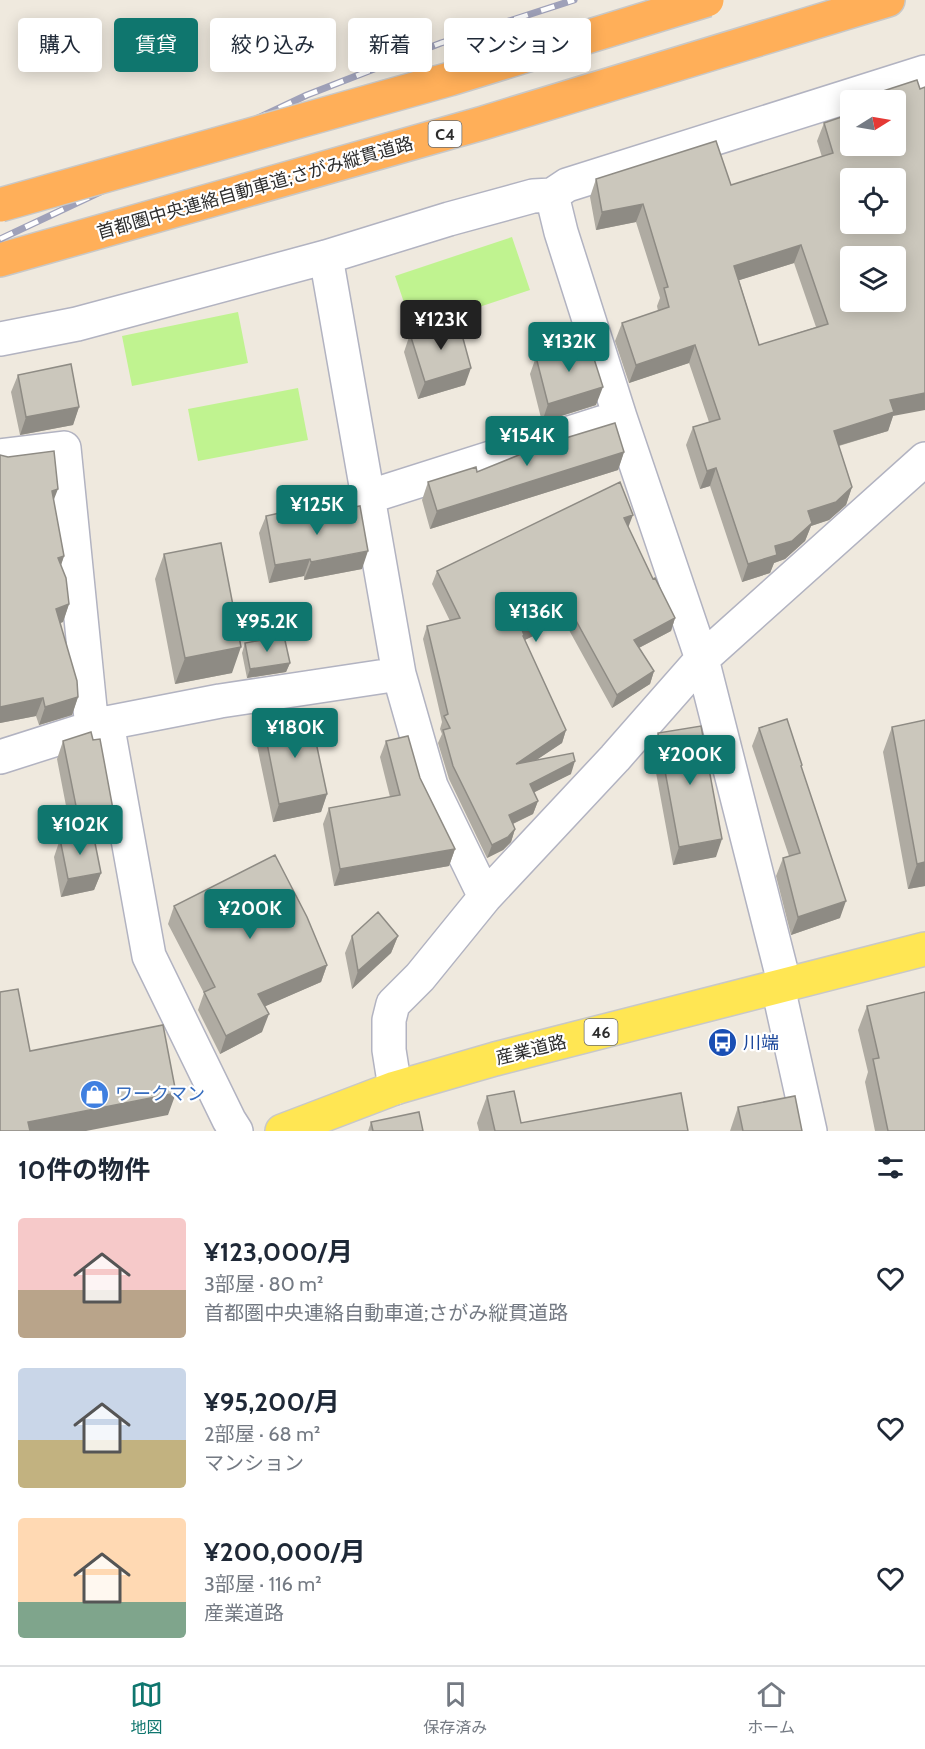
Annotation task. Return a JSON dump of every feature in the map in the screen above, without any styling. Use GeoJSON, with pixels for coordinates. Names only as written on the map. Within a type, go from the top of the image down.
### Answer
{"type":"FeatureCollection","features":[{"type":"Feature","properties":{"kind":"highway"},"geometry":{"type":"LineString","coordinates":[[0,205],[450,79],[707,0]]}},
{"type":"Feature","properties":{"kind":"highway","name":"首都圏中央連絡自動車道;さがみ縦貫道路"},"geometry":{"type":"LineString","coordinates":[[0,260],[483,123],[888,0]]}},
{"type":"Feature","properties":{"kind":"main road","name":"産業道路"},"geometry":{"type":"LineString","coordinates":[[282,1131],[395,1088],[495,1059],[925,950]]}},
{"type":"Feature","properties":{"kind":"street"},"geometry":{"type":"LineString","coordinates":[[0,339],[77,324],[326,257],[533,196],[552,195],[567,185],[925,72]]}},
{"type":"Feature","properties":{"kind":"street"},"geometry":{"type":"LineString","coordinates":[[552,195],[561,232],[620,417],[702,659],[781,986],[810,1131]]}},
{"type":"Feature","properties":{"kind":"street"},"geometry":{"type":"LineString","coordinates":[[326,257],[399,674],[432,786],[485,897]]}},
{"type":"Feature","properties":{"kind":"street"},"geometry":{"type":"LineString","coordinates":[[368,497],[620,417]]}},
{"type":"Feature","properties":{"kind":"street"},"geometry":{"type":"LineString","coordinates":[[0,456],[64,448],[100,726],[149,956],[236,1131]]}},
{"type":"Feature","properties":{"kind":"street"},"geometry":{"type":"LineString","coordinates":[[395,1088],[389,1040],[389,1020],[393,1004],[420,977],[485,897],[615,758],[702,659],[925,459]]}},
{"type":"Feature","properties":{"kind":"street"},"geometry":{"type":"LineString","coordinates":[[0,757],[100,726],[220,701],[399,674]]}},
{"type":"Feature","properties":{"kind":"green space"},"geometry":{"type":"Polygon","coordinates":[[[512,237],[530,290],[413,329],[395,276],[512,237]]]}},
{"type":"Feature","properties":{"kind":"green space"},"geometry":{"type":"Polygon","coordinates":[[[238,312],[248,363],[132,386],[122,336],[238,312]]]}},
{"type":"Feature","properties":{"kind":"green space"},"geometry":{"type":"Polygon","coordinates":[[[298,388],[308,440],[198,461],[188,409],[298,388]]]}},
{"type":"Feature","properties":{"kind":"building"},"geometry":{"type":"Polygon","coordinates":[[[917,80],[920,89],[925,87],[925,393],[890,400],[894,412],[834,431],[852,487],[836,502],[808,511],[812,523],[792,541],[775,546],[777,555],[748,564],[716,468],[707,471],[693,427],[720,419],[695,345],[636,365],[622,323],[669,307],[664,288],[668,287],[643,204],[602,212],[596,179],[716,141],[731,185],[833,153],[824,123],[840,117],[840,156],[906,156],[906,90],[886,90],[917,80]],[[801,245],[734,266],[759,345],[828,324],[801,245]]]}},
{"type":"Feature","properties":{"kind":"building"},"geometry":{"type":"Polygon","coordinates":[[[458,320],[471,368],[425,382],[410,334],[458,320]]]}},
{"type":"Feature","properties":{"kind":"building"},"geometry":{"type":"Polygon","coordinates":[[[589,343],[603,387],[548,404],[536,357],[589,343]]]}},
{"type":"Feature","properties":{"kind":"building"},"geometry":{"type":"Polygon","coordinates":[[[71,364],[79,407],[26,417],[18,375],[71,364]]]}},
{"type":"Feature","properties":{"kind":"building"},"geometry":{"type":"Polygon","coordinates":[[[615,423],[624,452],[437,511],[428,482],[476,467],[477,472],[546,444],[615,423]]]}},
{"type":"Feature","properties":{"kind":"building"},"geometry":{"type":"Polygon","coordinates":[[[54,451],[58,489],[52,491],[64,556],[58,558],[66,578],[69,604],[56,609],[77,681],[78,697],[45,707],[43,698],[0,707],[0,455],[8,457],[54,451]]]}},
{"type":"Feature","properties":{"kind":"building"},"geometry":{"type":"Polygon","coordinates":[[[620,482],[633,515],[624,518],[653,579],[655,578],[675,618],[634,640],[654,671],[617,695],[569,608],[522,630],[566,730],[516,764],[573,753],[575,761],[530,784],[538,801],[509,815],[515,829],[508,837],[492,845],[453,766],[443,730],[450,728],[444,716],[448,714],[427,626],[460,618],[437,571],[620,482]]]}},
{"type":"Feature","properties":{"kind":"building"},"geometry":{"type":"Polygon","coordinates":[[[360,506],[368,551],[311,562],[310,559],[275,565],[266,516],[293,510],[294,519],[360,506]]]}},
{"type":"Feature","properties":{"kind":"building"},"geometry":{"type":"Polygon","coordinates":[[[221,543],[241,647],[185,658],[164,554],[221,543]]]}},
{"type":"Feature","properties":{"kind":"building"},"geometry":{"type":"Polygon","coordinates":[[[284,636],[290,663],[250,669],[245,643],[284,636]]]}},
{"type":"Feature","properties":{"kind":"building"},"geometry":{"type":"Polygon","coordinates":[[[310,714],[327,794],[279,804],[263,723],[310,714]]]}},
{"type":"Feature","properties":{"kind":"building"},"geometry":{"type":"Polygon","coordinates":[[[787,719],[846,901],[798,917],[783,858],[800,853],[759,728],[787,719]]]}},
{"type":"Feature","properties":{"kind":"building"},"geometry":{"type":"Polygon","coordinates":[[[925,720],[925,862],[917,864],[892,727],[925,720]]]}},
{"type":"Feature","properties":{"kind":"building"},"geometry":{"type":"Polygon","coordinates":[[[701,726],[722,839],[679,847],[658,733],[701,726]]]}},
{"type":"Feature","properties":{"kind":"building"},"geometry":{"type":"Polygon","coordinates":[[[91,732],[93,740],[100,739],[115,820],[80,826],[63,741],[91,732]]]}},
{"type":"Feature","properties":{"kind":"building"},"geometry":{"type":"Polygon","coordinates":[[[408,736],[420,778],[455,849],[340,869],[329,808],[400,795],[386,741],[408,736]]]}},
{"type":"Feature","properties":{"kind":"building"},"geometry":{"type":"Polygon","coordinates":[[[93,833],[101,873],[68,879],[60,839],[93,833]]]}},
{"type":"Feature","properties":{"kind":"building"},"geometry":{"type":"Polygon","coordinates":[[[275,855],[307,917],[327,965],[258,994],[269,1014],[226,1036],[204,992],[215,987],[174,906],[275,855]]]}},
{"type":"Feature","properties":{"kind":"building"},"geometry":{"type":"Polygon","coordinates":[[[378,912],[398,936],[358,971],[352,936],[378,912]]]}},
{"type":"Feature","properties":{"kind":"building"},"geometry":{"type":"Polygon","coordinates":[[[18,989],[30,1051],[163,1025],[176,1093],[28,1122],[30,1131],[0,1131],[0,992],[18,989]]]}},
{"type":"Feature","properties":{"kind":"building"},"geometry":{"type":"Polygon","coordinates":[[[925,992],[925,1131],[888,1131],[873,1059],[879,1058],[867,1006],[925,992]]]}},
{"type":"Feature","properties":{"kind":"building"},"geometry":{"type":"Polygon","coordinates":[[[514,1091],[521,1123],[681,1093],[688,1131],[495,1131],[487,1096],[514,1091]]]}},
{"type":"Feature","properties":{"kind":"building"},"geometry":{"type":"Polygon","coordinates":[[[795,1096],[802,1131],[743,1131],[738,1107],[795,1096]]]}},
{"type":"Feature","properties":{"kind":"building"},"geometry":{"type":"Polygon","coordinates":[[[419,1112],[423,1131],[373,1131],[371,1122],[419,1112]]]}},
{"type":"Feature","properties":{"kind":"railway"},"geometry":{"type":"LineString","coordinates":[[0,239],[307,95],[441,43],[574,0]]}},
{"type":"Feature","properties":{"kind":"place","name":"川端"},"geometry":{"type":"Point","coordinates":[722,1043]}},
{"type":"Feature","properties":{"kind":"place","name":"ワークマン"},"geometry":{"type":"Point","coordinates":[94,1094]}}]}
